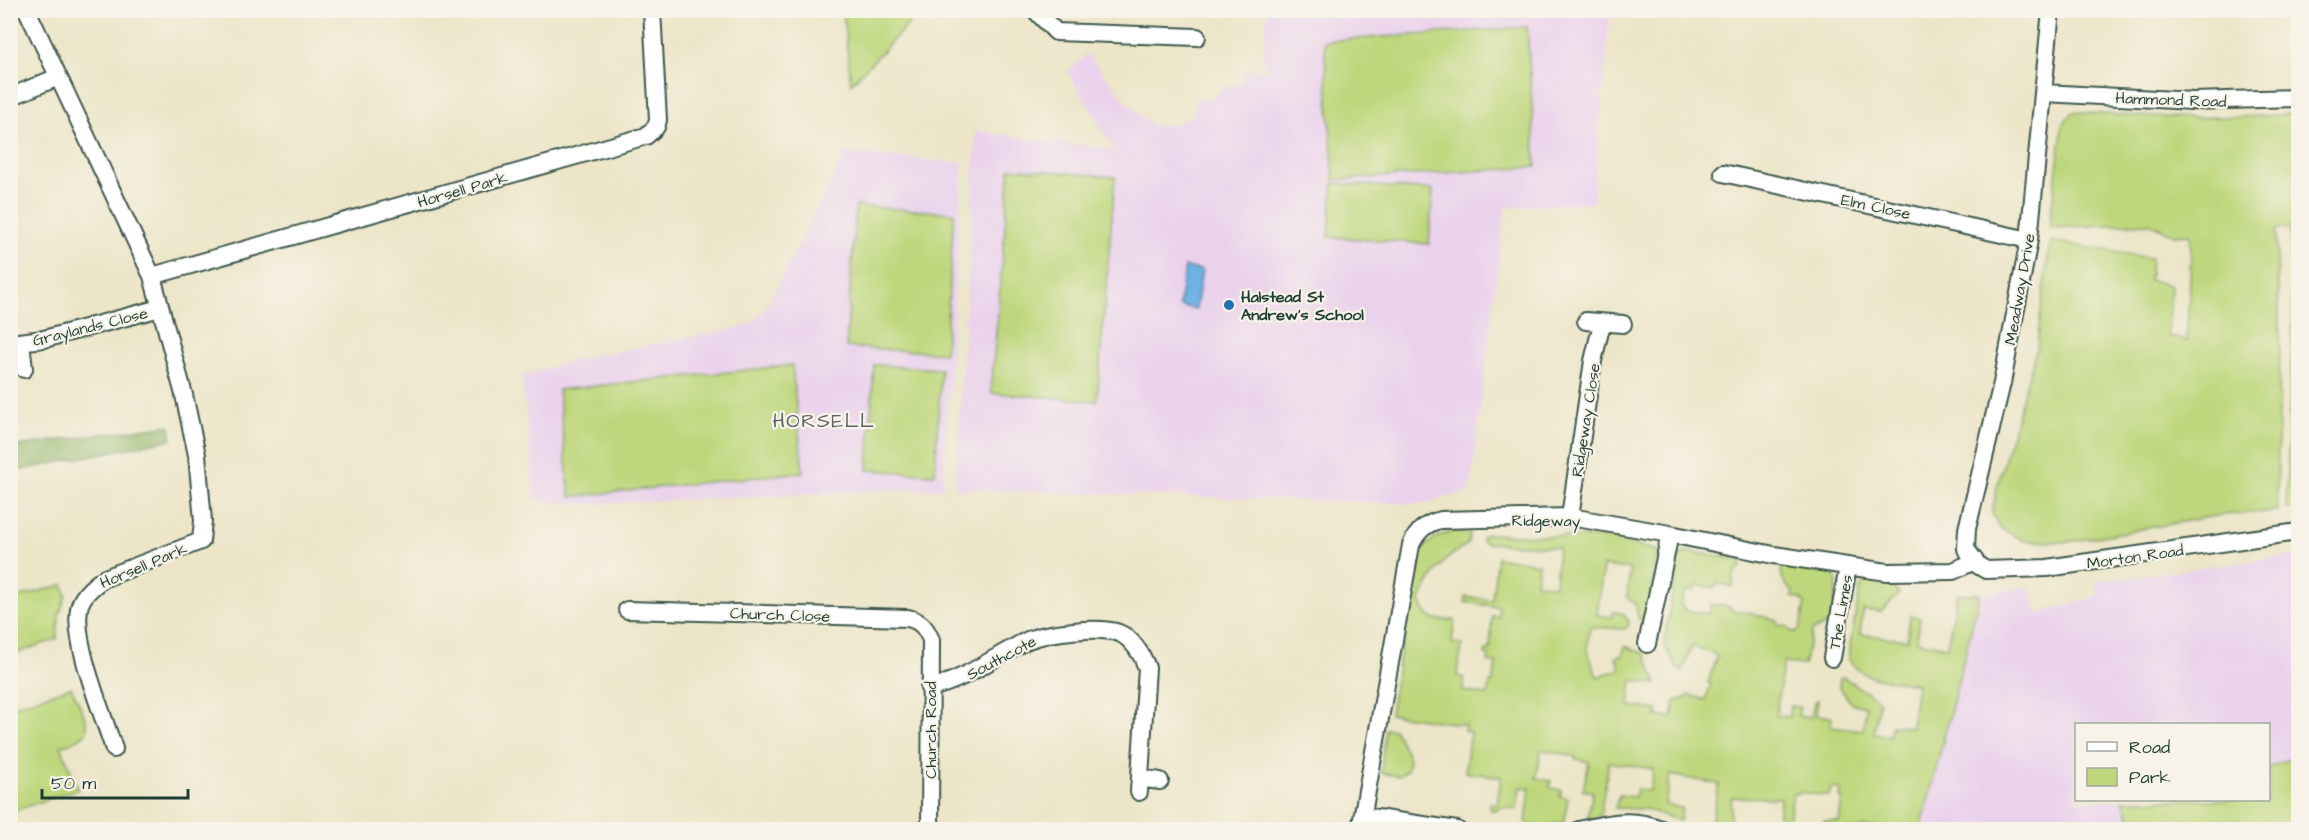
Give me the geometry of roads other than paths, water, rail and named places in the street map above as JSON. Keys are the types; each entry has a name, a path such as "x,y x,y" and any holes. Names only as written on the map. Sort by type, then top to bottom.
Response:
{"street":[{"name":"Horsell Park","path":"27,10 152,276 184,395 197,455 202,521 201,541 105,578 93,586 83,598 79,608 80,642 114,749"},
{"name":"Horsell Park","path":"152,276 646,136 656,127 658,120 652,10"},
{"path":"1035,10 1056,33 1197,38"},
{"name":"Meadway Drive","path":"1975,561 1966,549 1967,529 2002,383 2029,240 2051,10"},
{"path":"10,97 58,77"},
{"name":"Hammond Road","path":"2044,93 2193,101 2298,98"},
{"name":"Elm Close","path":"1723,173 2029,240"},
{"name":"Graylands Close","path":"24,369 16,343 88,329 160,308"},
{"name":"Ridgeway Close","path":"1570,517 1593,361 1594,322 1623,324"},
{"name":"Ridgeway","path":"1361,823 1411,545 1418,532 1428,524 1442,520 1570,517 1774,555 1887,572 1953,571 1975,561"},
{"name":"Morton Road","path":"1975,561 1986,570 1994,571 2047,568 2298,532"},
{"path":"1647,644 1670,534"},
{"name":"The Limes","path":"1832,658 1848,566"},
{"name":"Church Close","path":"638,606 908,618 920,622 927,631"},
{"name":"Southcote","path":"929,688 958,680 1024,642 1046,634 1124,628 1147,668 1140,785 1160,781"},
{"name":"Church Road","path":"927,631 931,640 930,830"},
{"path":"1579,830 1614,821 1651,824 1663,830"},
{"path":"1361,823 1456,830"}],"water":[{"path":"1185,267 1202,270 1196,309 1179,306"}],"place":[{"name":"Halstead St Andrew's School","path":"1229,305"}],"district":[{"name":"HORSELL","path":"824,420"}]}
